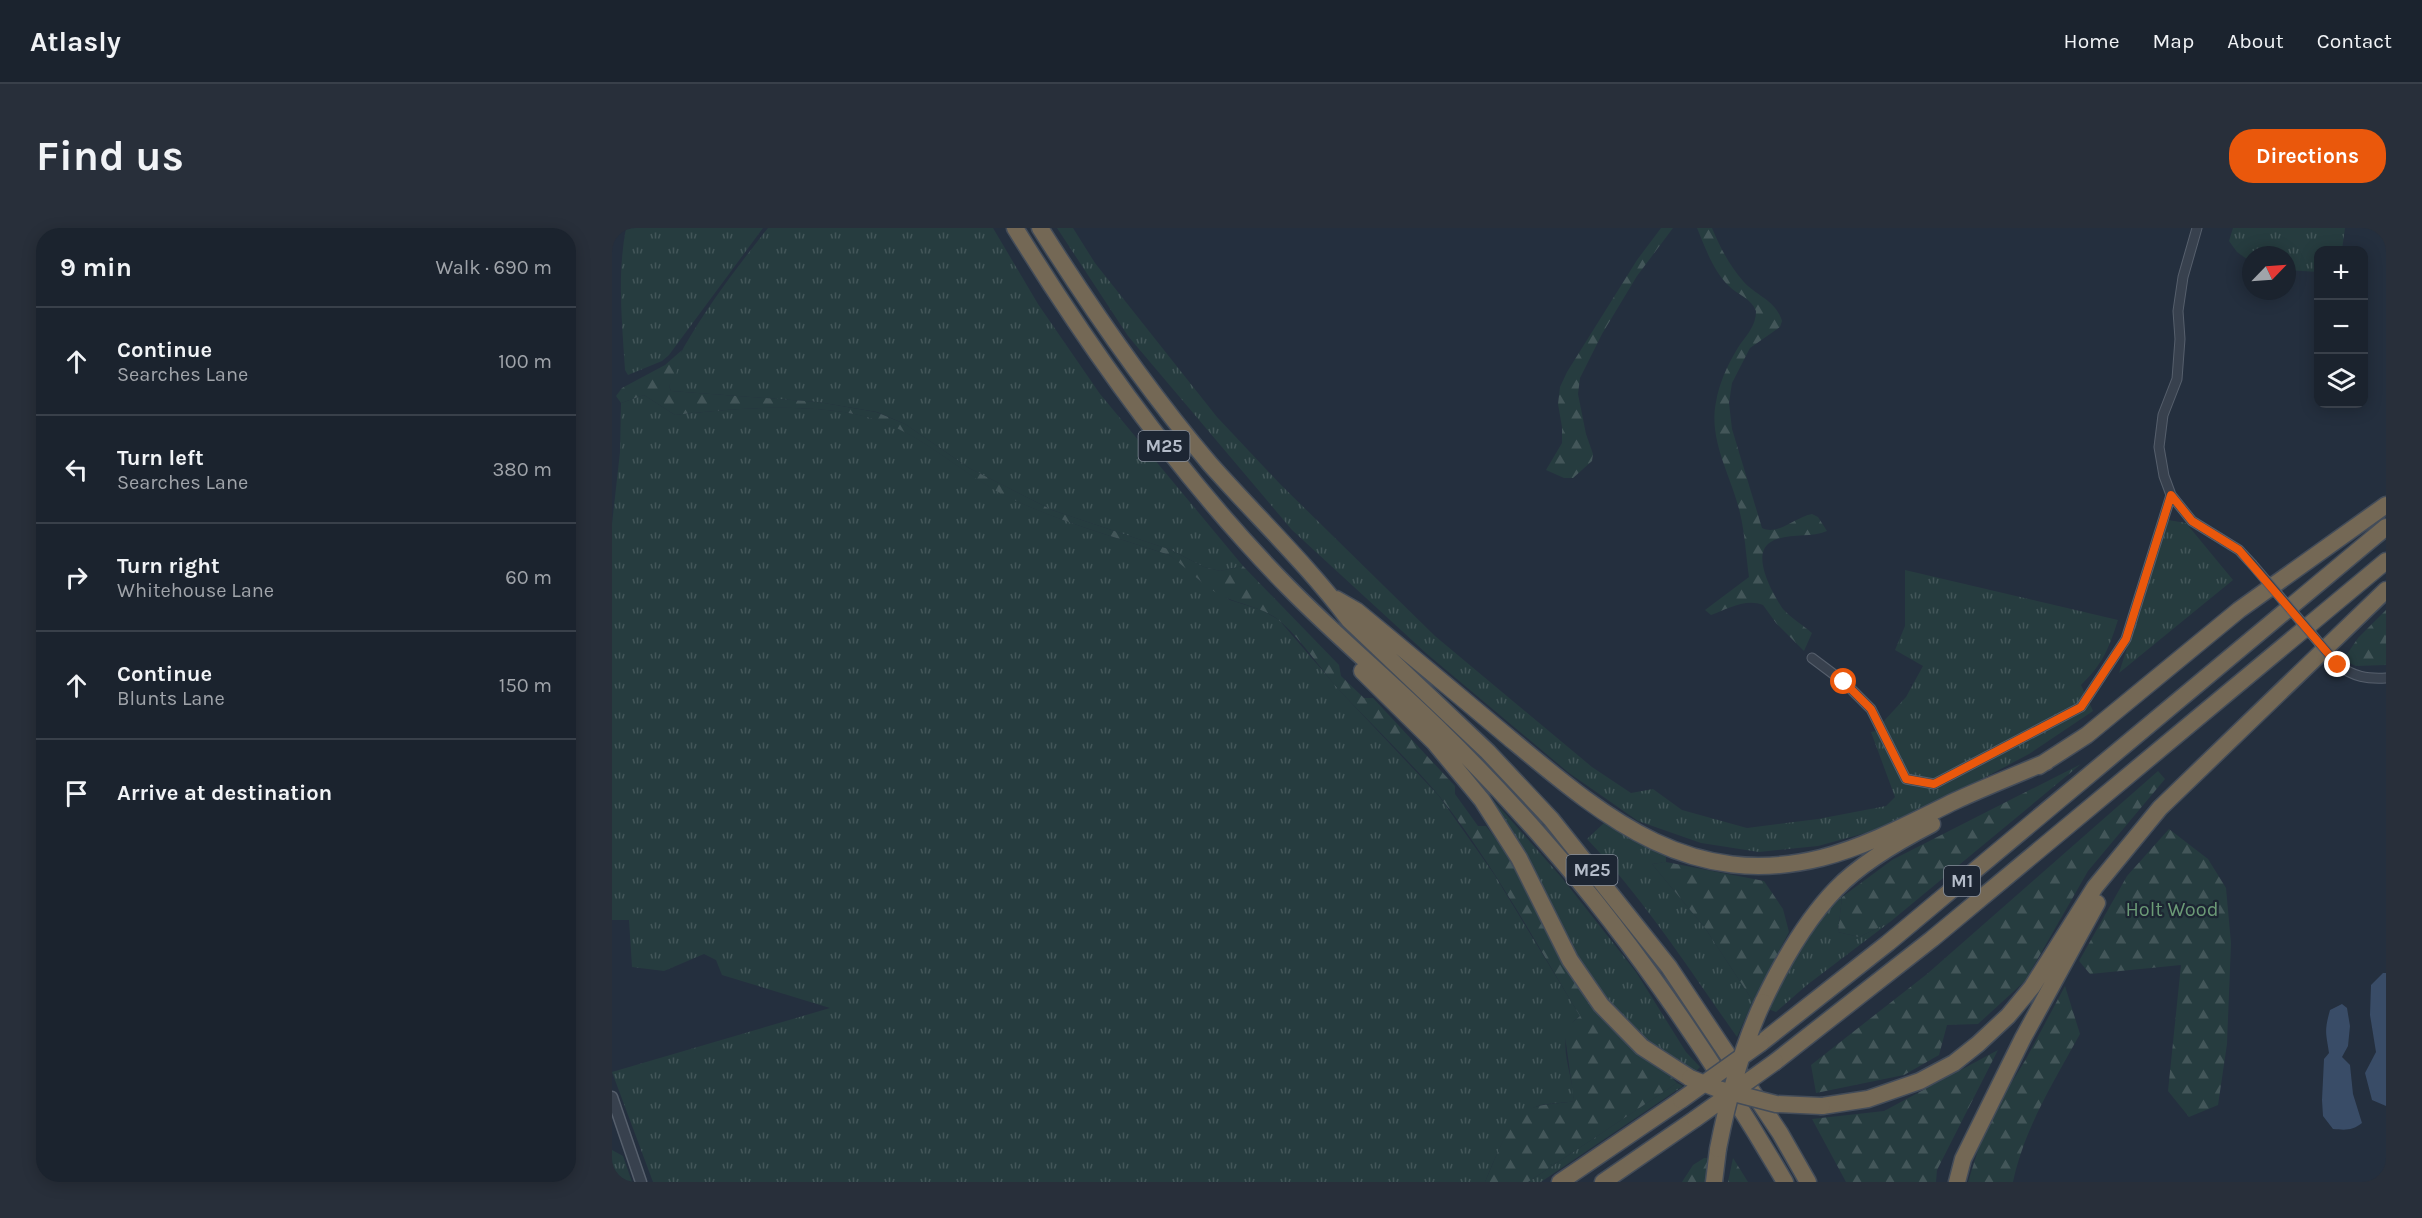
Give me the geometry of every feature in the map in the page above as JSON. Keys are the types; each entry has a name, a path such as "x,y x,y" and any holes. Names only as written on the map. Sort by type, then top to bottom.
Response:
{"highway":[{"name":"M25","path":"1015,228 1052,288 1116,382 1168,451 1285,585 1437,727 1487,778 1544,840 1601,909 1716,1067 1785,1182"},
{"name":"M25","path":"1040,228 1125,357 1210,464 1330,595 1349,620 1488,752 1551,819 1669,966 1780,1133 1808,1182"},
{"path":"1714,1182 1718,1149 1731,1088 1763,1002 1798,938 1836,889 1856,872 1919,831 1985,798 2087,735 2239,610 2386,505"},
{"name":"M1","path":"1560,1182 1761,1043 1888,943 2386,527"},
{"name":"M1","path":"1603,1182 1775,1062 1932,939 2386,561"},
{"path":"1343,641 1358,667 1434,742 1482,800 1519,858 1570,960 1600,1005 1642,1047 1690,1078 1718,1089 1776,1104 1822,1106 1868,1099 1920,1081 1954,1063 1978,1044 2008,1016 2032,987 2095,887 2140,830 2168,799 2386,590"},
{"path":"1330,595 1357,610 1538,762 1610,818 1673,850 1708,860 1746,865 1785,864 1821,858 1889,833 1975,792 2046,762"},
{"path":"1957,1182 1963,1159 2024,1038 2098,900 2140,830"}],"street":[{"path":"2197,228 2183,277 2177,378 2163,415 2159,447 2164,476 2171,495 2192,521 2239,550 2338,665 2349,673 2369,679 2386,678"},
{"path":"1812,658 1844,682 1871,709 1906,779 1934,784 2081,707 2126,639 2171,495"},
{"path":"612,1097 641,1182"}],"green space":[{"path":"626,228 763,228 669,355 662,361 628,375 625,370 621,299"},
{"path":"768,228 993,228 1038,304 1100,394 1243,566 1220,571 1204,567 1171,550 1052,510 969,468 905,424 877,412 818,402 671,391 669,386 680,356 693,331"},
{"path":"1057,228 1073,228 1095,263 1217,417 1281,485 1435,636 1592,767 1631,793 1653,789 1682,810 1747,828 1818,819 1886,806 1895,797 1871,732 1886,729 1883,722 1906,697 1923,666 1895,650 1905,626 1905,570 2118,620 2104,655 2095,670 2081,685 2093,711 2029,754 1967,787 1873,831 1818,846 1759,852 1701,843 1638,821 1569,773 1427,654 1292,530 1128,336"},
{"path":"1661,228 1673,228 1637,276 1602,334 1580,378 1578,394 1586,434 1593,454 1592,461 1573,478 1564,478 1546,470 1562,443 1558,404 1560,387 1637,260"},
{"path":"1697,228 1712,228 1725,256 1738,275 1775,308 1782,321 1780,327 1750,348 1732,383 1729,403 1732,429 1762,528 1774,530 1812,514 1818,517 1827,531 1775,540 1768,544 1762,558 1766,577 1783,609 1812,633 1804,651 1776,623 1763,605 1743,604 1711,615 1705,610 1749,577 1740,513 1718,445 1714,416 1717,395 1724,375 1752,327 1756,311 1748,300 1729,286 1718,273"},
{"path":"2233,228 2345,228 2343,246 2314,246 2314,272 2296,271 2296,246 2242,246 2242,256 2229,241"},
{"path":"682,350 676,375 669,386 671,391 818,402 876,412 905,424 969,468 1052,510 1171,550 1204,567 1220,571 1243,566 1339,665 1341,676 1364,698 1373,698 1455,786 1455,794 1478,826 1486,826 1501,847 1564,963 1592,1007 1621,1038 1677,1083 1528,1182 1485,1182 1503,1140 1523,1113 1537,1106 1574,1101 1565,1036 1567,1027 1580,1016 1513,904 1460,823 1428,783 1340,691 1289,630 1274,616 1215,592 1169,555 1022,504 986,485 910,435 877,420 830,410 804,408 750,408 675,415 644,395 621,403 616,396 622,388 665,365"},
{"path":"644,395 675,415 750,408 804,408 855,414 878,420 911,435 987,485 1023,504 1169,555 1184,565 1199,580 1230,600 1262,610 1279,620 1341,692 1439,796 1494,874 1580,1016 1571,1024 1565,1044 1574,1101 1543,1105 1524,1114 1503,1141 1485,1182 653,1182 612,1072 830,1008 722,975 716,960 704,954 664,971 632,967 629,920 612,920 612,524 620,452 621,403"},
{"path":"2168,520 2186,523 2233,580 2119,673"},
{"path":"2386,610 2386,665 2356,666 2343,660 2358,638"},
{"path":"2081,764 1890,922 1859,937 1838,932 1842,897 1892,860"},
{"path":"2158,771 2165,779 2088,871 2025,981 1978,1024 1947,1025 1939,1055 1904,1075 1816,1093 1811,1065 1927,974"},
{"path":"1486,792 1562,878 1636,972 1686,1052 1700,1067 1695,1072 1643,1039 1617,1015 1577,959"},
{"path":"1605,822 1642,845 1666,854 1666,862 1652,864 1705,928 1753,1001 1737,1037 1647,910 1587,839"},
{"name":"Holt Wood","path":"2169,829 2208,859 2226,888 2231,943 2227,1044 2218,1105 2189,1117 2168,1091 2181,965 2090,974 2079,961 2127,876"},
{"path":"1666,862 1764,881 1783,909 1789,932 1753,1001 1705,928 1652,864"},
{"path":"1842,897 1838,932 1859,937 1890,922 1807,985 1776,1012 1768,1009 1791,965 1808,939 1837,899"},
{"path":"2065,986 2080,1034 2032,1124 2013,1182 1968,1182 1986,1124 2026,1059"},
{"path":"1998,1050 1937,1170 1936,1182 1846,1182 1812,1119 1884,1111"},
{"path":"1677,1083 1683,1086 1541,1182 1528,1182"},
{"path":"612,1150 623,1156 632,1182 612,1182"},
{"path":"1707,1158 1707,1182 1682,1182 1693,1165"},
{"path":"1733,1158 1748,1182 1728,1182"}],"water":[{"path":"2383,973 2386,973 2386,1106 2372,1100 2365,1073 2376,1052 2370,1015 2371,985"},
{"path":"2342,1004 2347,1008 2350,1026 2348,1046 2342,1057 2350,1065 2353,1094 2362,1123 2345,1130 2333,1129 2323,1116 2322,1100 2324,1059 2329,1053 2327,1023 2330,1010"}],"route":[{"path":"1844,682 1871,709 1906,779 1934,784 2081,707 2126,639 2171,495 2192,521 2239,550 2338,665"}]}
